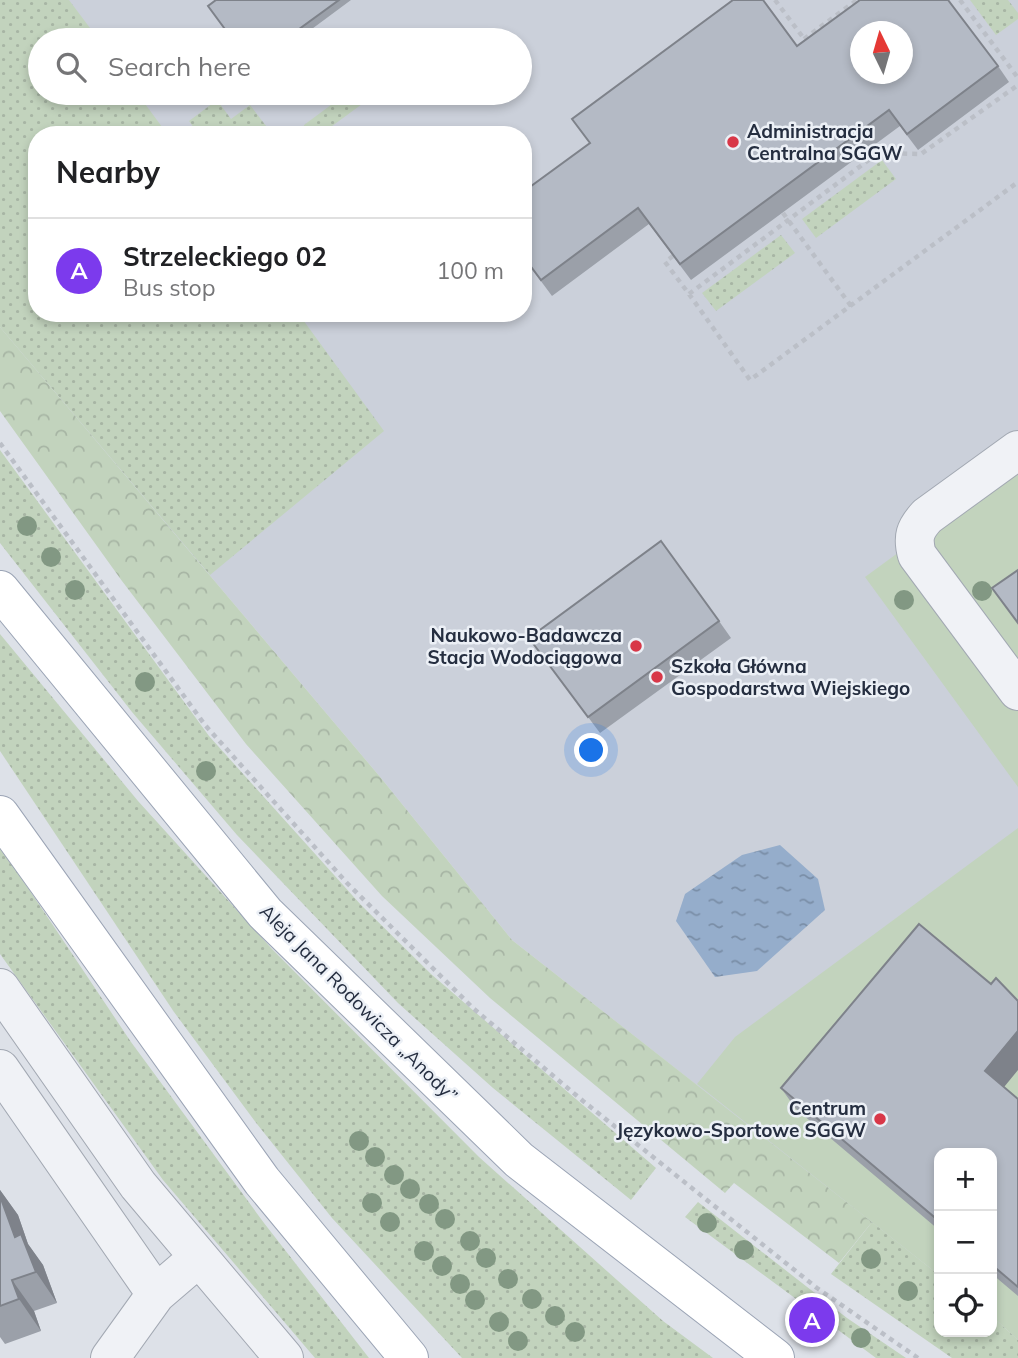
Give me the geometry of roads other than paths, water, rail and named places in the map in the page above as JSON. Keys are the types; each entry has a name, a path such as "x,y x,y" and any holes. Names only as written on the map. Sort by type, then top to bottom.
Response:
{"main road":[{"name":"Aleja Jana Rodowicza „Anody”","path":"0,590 265,913 519,1160 775,1358"},
{"path":"0,815 262,1181 409,1358"}],"lane":[{"path":"1018,450 927,516 915,529 914,542 917,555 1018,691"},
{"path":"0,988 138,1185 284,1358"},
{"path":"0,1069 156,1294"},
{"path":"110,1358 156,1294 198,1258"}],"water":[{"path":"780,845 818,879 825,910 757,971 715,977 676,921 685,894 742,855"}],"place":[{"name":"Administracja Centralna SGGW","path":"733,142"},
{"name":"Naukowo-Badawcza Stacja Wodociągowa","path":"636,646"},
{"name":"Szkoła Główna Gospodarstwa Wiejskiego","path":"657,677"},
{"name":"Centrum Językowo-Sportowe SGGW","path":"880,1119"},
{"name":"Strzeleckiego 02","path":"812,1320"}]}
